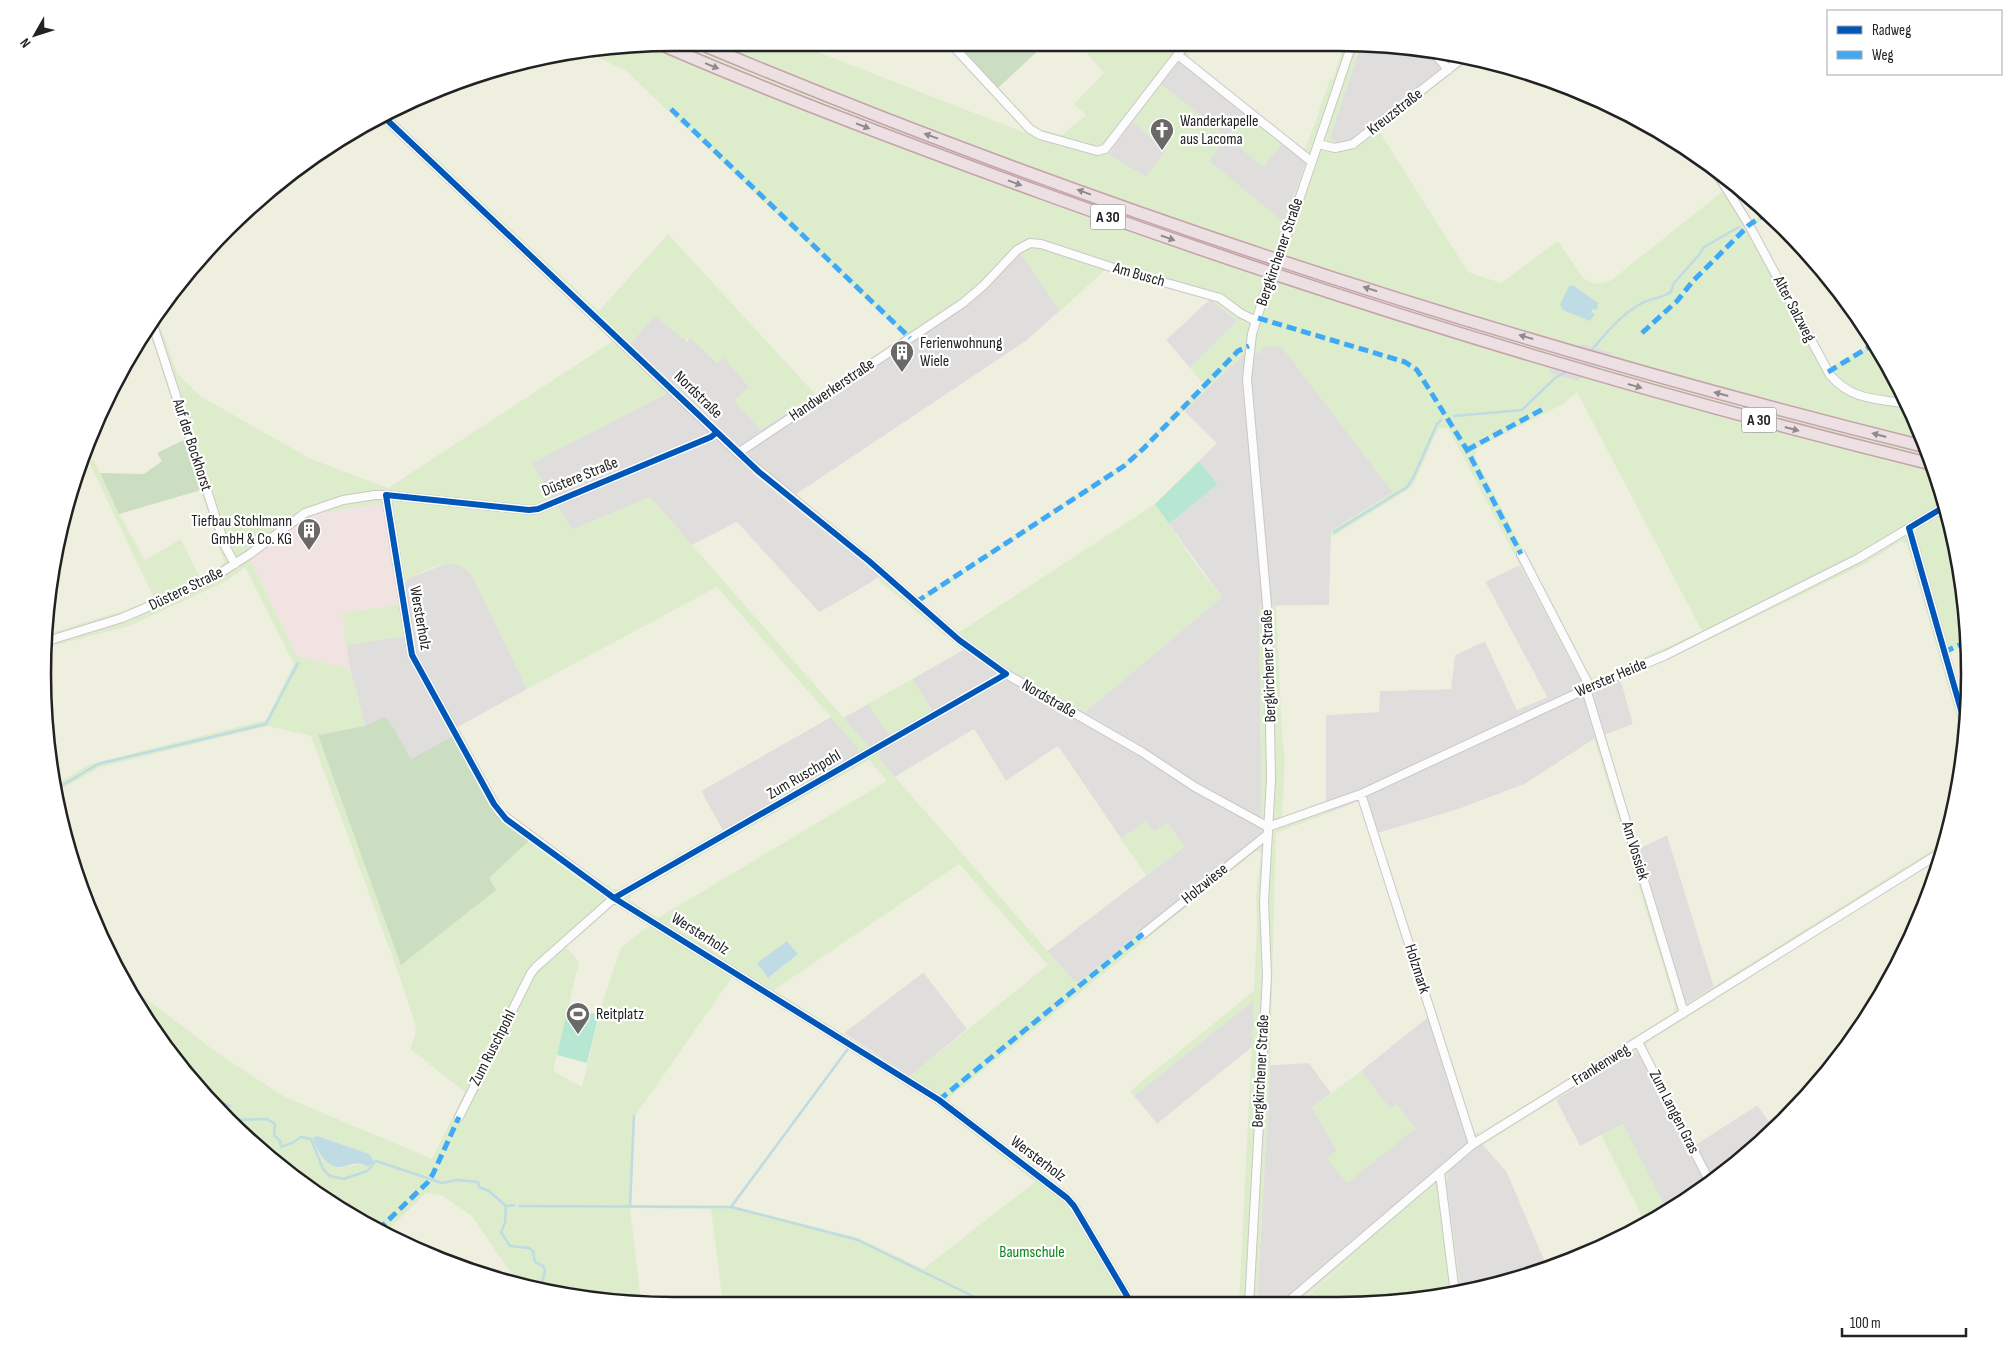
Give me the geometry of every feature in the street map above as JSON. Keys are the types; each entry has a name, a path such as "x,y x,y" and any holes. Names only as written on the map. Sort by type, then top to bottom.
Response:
{"highway":[{"name":"A 30","path":"677,51 929,152 1132,226 1345,298 1588,373 1828,439 1923,462"},
{"name":"A 30","path":"718,51 903,125 1168,222 1420,305 1725,395 1916,445"}],"street":[{"path":"958,51 1030,130 1040,135 1090,150 1105,149 1181,51"},
{"name":"Bergkirchener Straße","path":"1250,1297 1267,976 1264,902 1271,780 1268,616 1247,379 1249,346 1349,52"},
{"path":"1178,55 1312,162"},
{"path":"1440,60 1448,70"},
{"name":"Kreuzstraße","path":"1318,144 1334,148 1353,144 1456,63"},
{"name":"Nordstraße","path":"389,121 716,433 869,561 959,640 1006,674 1142,752 1195,787 1268,830"},
{"name":"Alter Salzweg","path":"1725,187 1749,225 1830,375 1840,387 1858,396 1899,403"},
{"name":"Am Busch","path":"1017,250 1030,243 1041,244 1117,269 1220,298 1240,313 1256,321"},
{"name":"Handwerkerstraße","path":"738,453 963,303 984,285 1017,250"},
{"name":"Auf der Bockhorst","path":"155,330 225,546 235,564"},
{"name":"Düstere Straße","path":"53,639 122,618 206,582 235,564 305,514 343,500 375,494 529,510 538,509 703,441 716,433"},
{"name":"Wersterholz","path":"386,495 412,656 494,804 506,819 614,898 834,1033 938,1100 1067,1198 1074,1206 1128,1297"},
{"name":"Werster Heide","path":"1268,830 1361,794 1588,688 1666,654 1859,558 1939,511"},
{"path":"1909,528 1959,707"},
{"name":"Am Vossiek","path":"1520,554 1588,688 1684,1013"},
{"name":"Zum Ruschpohl","path":"459,1117 530,973 614,898 1006,674"},
{"name":"Holzmark","path":"1361,794 1473,1144"},
{"name":"Holzwiese","path":"1143,934 1268,830"},
{"name":"Frankenweg","path":"1294,1297 1473,1144 1933,857"},
{"name":"Zum Langen Gras","path":"1638,1042 1707,1176"},
{"path":"1440,1173 1454,1286"}],"shaded area":[{"path":"1359,52 1452,62 1352,141 1335,143 1330,137"},
{"path":"1179,61 1243,113 1263,167 1281,144 1306,162 1284,223 1209,161 1226,137 1161,84"},
{"path":"1132,121 1166,151 1146,177 1108,155"},
{"path":"1016,246 1060,311 1026,341 796,495 888,572 819,613 737,522 692,545 650,497 572,530 531,463 668,393 613,341 622,335 631,343 655,315 687,342 690,337 717,363 724,357 749,387 760,430 906,337"},
{"path":"1210,299 1237,321 1190,368 1166,340"},
{"path":"1262,347 1282,347 1393,492 1331,531 1329,605 1259,606 1262,835 1079,982 1074,981 1047,951 1185,846 1167,823 1154,832 1146,821 1121,839 1058,746 1006,781 974,729 895,777 880,760 880,753 869,747 843,718 868,704 890,735 932,710 912,679 963,650 958,633 1006,667 1085,712 1222,597 1169,524 1218,484 1199,461 1216,443 1184,411 1246,352 1260,353"},
{"path":"384,503 403,604 342,613 350,669 297,656 251,561 250,555 306,516"},
{"path":"454,563 464,567 471,573 527,689 456,728 452,736 411,759 391,723 365,726 350,669 346,645 406,636 403,604 407,579 445,564"},
{"path":"1520,565 1581,681 1595,692 1621,681 1633,724 1594,739 1525,784 1456,810 1370,835 1360,801 1329,813 1326,801 1326,715 1378,712 1380,691 1451,689 1455,655 1485,641 1517,710 1547,697 1485,581"},
{"path":"831,717 858,748 857,754 723,831 701,791"},
{"path":"1667,835 1714,987 1689,1002 1684,1001 1638,849"},
{"path":"923,972 967,1029 910,1076 844,1033"},
{"path":"1254,1000 1252,1047 1157,1124 1134,1096"},
{"path":"1428,1017 1466,1134 1483,1145 1507,1172 1545,1261 1499,1276 1460,1285 1446,1181 1449,1173 1291,1297 1257,1297 1270,1065 1309,1063 1331,1093 1312,1108 1337,1150 1327,1159 1390,1109 1361,1071"},
{"path":"1632,1052 1639,1054 1688,1149 1758,1105 1769,1122 1717,1168 1664,1204 1623,1124 1580,1147 1556,1100"}],"green space":[{"path":"674,51 815,51 1028,134 952,51 963,51 1028,122 1038,129 1062,135 1086,115 1074,104 1104,73 1085,51 1188,51 1189,58 1301,149 1305,148 1308,143 1330,79 1333,80 1342,51 1359,52 1330,137 1335,143 1346,143 1352,141 1452,62 1464,64 1379,131 1468,272 1501,283 1558,241 1583,278 1595,284 1610,281 1722,192 1712,176 1734,194 1751,221 1759,216 1762,219 1754,226 1831,367 1867,347 1897,399 1928,474 1940,513 1955,593 1960,648 1953,651 1950,658 1960,693 1958,722 1907,544 1901,541 1865,564 1669,659 1595,692 1581,681 1448,428 1438,429 1413,485 1409,489 1332,537 1331,531 1393,492 1282,347 1262,347 1260,353 1246,352 1125,467 922,601 958,633 1155,504 1196,564 1222,597 1085,712 1006,667 958,634 963,650 878,580 888,572 919,599 1123,465 1204,385 1190,368 1237,321 1210,299 1106,269 1060,311 1016,246 980,284 953,306 906,337 625,70 596,57","holes":["1179,61 1242,113 1227,137 1161,84","1132,121 1166,151 1146,177 1108,155","1227,137 1263,167 1281,144 1306,163 1284,222 1209,161","1577,392 1702,631 1596,679 1589,677 1475,457 1477,448 1563,404"]},
{"path":"815,51 952,51 1029,135"},
{"path":"962,51 1038,51 997,89"},
{"path":"1038,51 1085,51 1104,73 1074,104 1086,115 1062,135 1038,129 1028,122 997,89"},
{"path":"1188,51 1342,51 1333,81 1330,80 1308,143 1305,148 1301,149 1189,58"},
{"path":"596,57 625,70 906,337 815,394 668,234 599,312 393,118 474,84 513,72 553,63"},
{"path":"1464,64 1538,84 1613,115 1684,156 1712,176 1722,192 1610,281 1595,284 1583,278 1558,241 1501,283 1468,272 1379,131"},
{"path":"393,118 599,311 668,234 815,394 760,430 734,400 749,387 724,358 717,363 690,337 686,340 688,343 655,315 631,343 622,335 613,341 383,124"},
{"path":"383,124 613,341 388,488 311,459 200,396 177,373 159,323 206,263 263,206 295,180 328,156"},
{"path":"1734,194 1759,216 1751,221"},
{"path":"1762,219 1806,263 1832,295 1867,347 1831,367 1754,225"},
{"path":"1106,269 1210,299 1166,340 1204,385 1123,464 919,599 795,495 1026,341"},
{"name":"Baumschule","path":"159,323 177,373 200,396 311,459 388,488 613,341 668,393 532,463 572,530 650,497 869,747 880,753 880,760 1074,981 1079,982 1262,835 1259,606 1276,606 1282,734 1285,759 1282,817 1326,801 1329,813 1276,833 1270,1065 1257,1297 1239,1297 1254,1000 1134,1096 1130,1091 1254,991 1257,923 1256,897 1261,853 1256,851 950,1097 950,1103 1074,1200 1133,1297 722,1297 711,1209 630,1208 640,1295 593,1291 513,1276 472,1216 441,1195 426,1193 390,1228 328,1192 263,1142 206,1085 156,1020 141,995 216,1052 283,1096 432,1159 465,1092 410,1049 416,1032 401,980 311,736 268,726 100,767 62,788 61,782 88,765 266,720 294,664 245,567 229,579 212,588 129,626 52,646 53,632 128,609 154,598 89,462 94,460 119,514 145,560 181,539 200,578 221,568 224,562 151,337","holes":["384,503 403,604 407,579 431,568 447,564 463,567 471,573 527,689 717,587 858,748 857,754 619,889 612,889 508,815 502,808 456,728 502,819 531,839 489,878 495,890 318,735 365,726 350,669 297,656 250,556 306,516","869,760 887,781 658,918 630,901 631,895","959,864 1048,965 910,1076 774,990","619,905 651,926 640,932 621,948 604,998 582,1087 553,1071 579,962 566,947 613,906","787,941 798,954 770,977 767,977 757,963","733,976 848,1047 730,1206 631,1205 635,1116","850,1048 933,1102 1035,1182 923,1269 859,1238 733,1206","317,1135 369,1154 365,1166 360,1164 339,1168 317,1144"]},
{"path":"151,337 184,440 157,453 163,460 144,474 100,473 94,461 89,462 115,399"},
{"path":"1577,391 1702,631 1596,679 1589,677 1475,457 1477,448 1563,404"},
{"path":"1184,411 1217,443 1155,504 958,633 922,601 1125,467"},
{"path":"1448,428 1520,565 1485,582 1547,697 1517,710 1485,641 1455,655 1451,689 1380,691 1379,712 1326,715 1326,801 1282,818 1285,759 1282,734 1276,606 1329,605 1332,537 1403,494 1413,485 1438,429"},
{"path":"184,440 201,490 119,514 100,473 144,474 162,461 157,453"},
{"path":"1199,461 1218,484 1169,524 1155,504"},
{"path":"89,462 154,598 128,609 53,632 63,553 72,513"},
{"path":"201,490 224,562 221,568 201,577 181,539 145,560 119,514"},
{"path":"737,522 819,612 878,580 963,650 843,718 692,545"},
{"path":"1901,541 1907,544 1958,722 1949,795 1936,847 1714,987 1667,835 1638,849 1603,736 1633,724 1621,681 1865,564"},
{"path":"246,566 294,665 266,721 98,762 88,765 61,782 53,715 51,674 52,646 129,626 229,579"},
{"path":"717,587 831,717 701,791 723,831 619,889 612,889 508,815 502,808 456,728"},
{"path":"403,604 406,636 346,645 342,613"},
{"path":"1960,648 1960,693 1950,658 1953,651"},
{"path":"912,679 932,711 890,735 868,704"},
{"path":"384,717 391,723 411,759 452,736 492,806 531,839 489,878 496,890 401,965 318,735 365,726"},
{"path":"268,726 311,736 401,980 416,1032 410,1049 465,1092 433,1159 283,1096 216,1052 141,995 115,949 84,874 72,835 63,795 62,788 100,767"},
{"path":"974,729 1006,781 1058,746 1146,875 1047,951 895,777"},
{"path":"1603,736 1684,1000 1689,1002 1936,847 1931,863 1648,1042 1646,1048 1696,1145 1688,1150 1639,1054 1632,1052 1483,1145 1466,1134 1370,835 1378,832 1474,1132 1479,1134 1673,1013 1675,1006 1594,739"},
{"path":"1594,739 1676,1005 1673,1013 1479,1135 1474,1132 1379,833 1456,810 1525,784"},
{"path":"869,760 887,781 657,918 630,901 631,895"},
{"path":"1360,801 1428,1017 1331,1093 1309,1063 1270,1065 1276,832"},
{"path":"1146,821 1154,832 1167,823 1185,846 1146,875 1121,839"},
{"path":"1257,850 1261,853 1256,897 1257,923 1254,991 1130,1091 1157,1124 1252,1047 1239,1297 1133,1297 1074,1200 950,1103 950,1097"},
{"path":"959,863 1048,965 967,1029 924,972 844,1033 774,990"},
{"path":"1931,863 1897,949 1856,1020 1806,1085 1769,1122 1757,1105 1696,1145 1646,1048 1648,1042"},
{"path":"618,905 652,926 640,932 604,998 582,1087 552,1071 579,962 565,947 613,906"},
{"path":"733,976 848,1047 730,1206 631,1205 635,1116"},
{"name":"Reitplatz","path":"568,1007 599,1015 587,1063 557,1055"},
{"path":"850,1048 933,1102 1035,1182 923,1269 859,1238 733,1206"},
{"path":"1361,1071 1390,1109 1396,1104 1416,1128 1347,1183 1327,1159 1337,1150 1312,1108"},
{"path":"1556,1100 1580,1146 1601,1135 1642,1217 1613,1233 1545,1261 1507,1172 1483,1145"},
{"path":"1623,1124 1664,1204 1642,1217 1601,1135"},
{"path":"1442,1164 1449,1173 1446,1181 1460,1285 1379,1295 1307,1297 1382,1231 1305,1297 1291,1297"},
{"path":"429,1192 441,1195 472,1216 513,1276 474,1264 390,1228"},
{"path":"630,1208 712,1209 722,1297 640,1295"}],"water":[{"path":"1569,286 1574,286 1598,303 1597,310 1593,309 1591,312 1595,314 1590,321 1563,310 1560,305"},
{"path":"787,941 798,954 768,978 757,963"},
{"path":"318,1136 369,1154 375,1163 368,1166 353,1164 336,1167 331,1165 317,1147 313,1138"}],"pier":[{"path":"1581,344 1612,353 1578,381 1548,372"}],"waterway":[{"path":"1590,352 1627,313 1642,303 1671,292 1674,283 1704,247 1739,227"},
{"path":"1454,416 1522,410 1555,378 1569,370"},
{"path":"1334,532 1407,487 1414,476 1437,424 1441,420"},
{"path":"62,786 98,764 266,724 298,663"},
{"path":"731,1207 847,1050"},
{"path":"224,1104 230,1106"},
{"path":"630,1206 634,1116"},
{"path":"240,1120 267,1119 275,1124 274,1135 280,1141 281,1147 301,1137 311,1139 323,1169 330,1176 344,1179 367,1171 376,1161 442,1183 457,1180 478,1182 479,1187 489,1191 506,1206 505,1223 501,1232 510,1246 529,1248 533,1251 535,1262 543,1266 545,1271 542,1283"},
{"path":"506,1206 514,1205"},
{"path":"519,1206 731,1207 858,1240 975,1297"}],"marked path":[{"path":"671,109 910,338"},
{"path":"1642,333 1677,301 1693,281 1749,225 1761,217"},
{"path":"1258,318 1405,362 1417,370 1467,450 1521,554"},
{"path":"916,602 1124,466 1143,449 1238,351 1249,346"},
{"path":"1828,372 1868,348"},
{"path":"1467,450 1543,409"},
{"path":"1944,652 1960,645"},
{"path":"939,1100 1143,934"},
{"path":"384,1225 428,1182 459,1117"}],"cycle path":[{"path":"388,121 759,472 869,561 959,640 1006,674 614,898"},
{"path":"716,433 711,437 538,509 529,510 386,495 412,655 494,804 506,819 614,898 939,1100 1067,1198 1074,1206 1128,1297"},
{"path":"1939,510 1909,528 1960,705"}],"place":[{"name":"Wanderkapelle aus Lacoma","path":"1162,151"},
{"name":"Ferienwohnung Wiele","path":"902,373"},
{"name":"Tiefbau Stohlmann GmbH & Co. KG","path":"309,551"},
{"name":"Reitplatz","path":"578,1035"}]}
